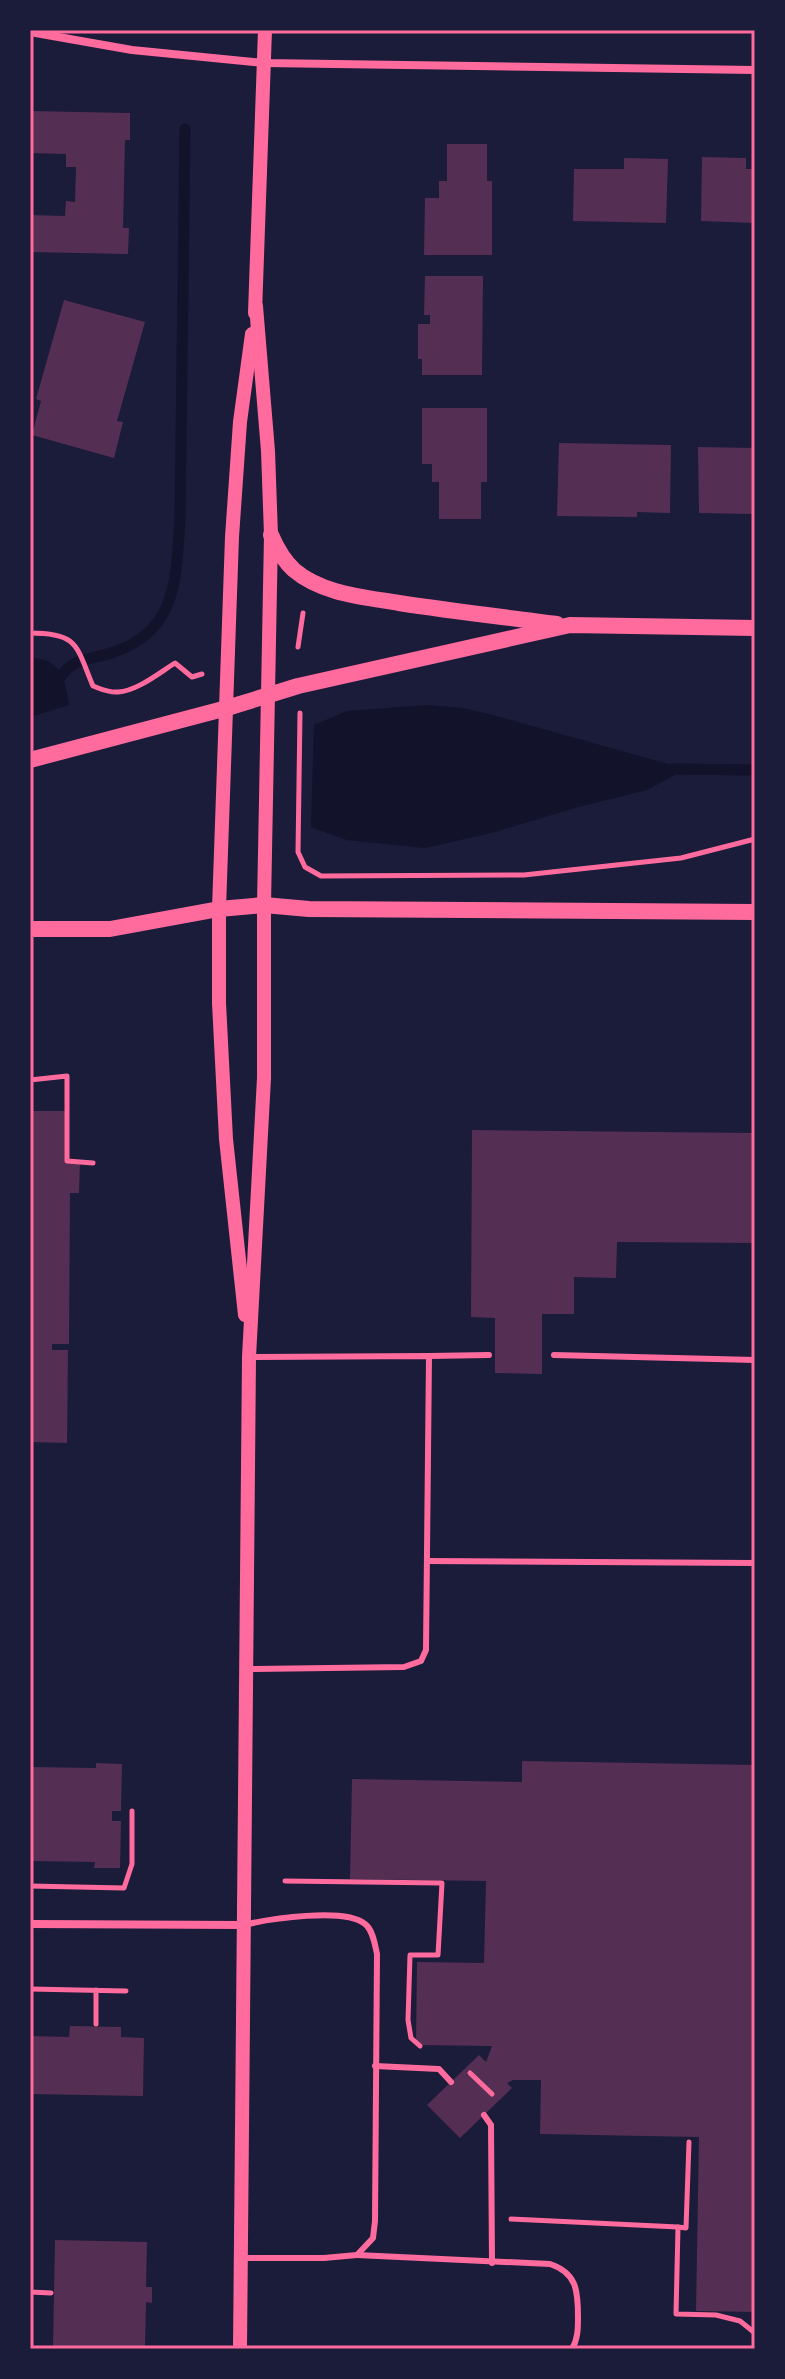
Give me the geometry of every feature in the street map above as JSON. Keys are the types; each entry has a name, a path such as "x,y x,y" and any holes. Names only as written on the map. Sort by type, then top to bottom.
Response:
{"main road":[{"path":"271,535 280,556 296,572 320,585 347,594 570,625 755,628"},
{"path":"30,760 298,686 570,625"},
{"path":"30,929 110,929 219,909 264,905 309,909 755,912"}],"street":[{"path":"249,1357 226,1139 219,1003 219,909 232,537 240,422 256,306 265,30"},
{"path":"30,32 132,50 264,63 755,70"},
{"path":"240,2349 249,1357 264,1106 264,905 271,535 268,451 256,306"},
{"path":"30,1924 244,1925"}],"lane":[{"path":"249,1357 489,1355"},
{"path":"554,1355 755,1360"},
{"path":"247,1669 404,1667 421,1661 426,1650 429,1356"},
{"path":"427,1561 755,1563"},
{"path":"244,1925 284,1916 348,1917 365,1924 377,1954 375,2221 373,2238 357,2255"},
{"path":"375,2066 439,2069 451,2082"},
{"path":"484,2115 491,2125 492,2263"},
{"path":"241,2258 357,2255 550,2264 562,2268 571,2277 578,2293 578,2329 572,2349"}],"path":[{"path":"303,613 298,647 298,852 305,867 321,876 539,874 681,858 755,839"},
{"path":"30,633 62,636 74,643 93,686 107,691 120,693 175,663 192,677 229,665"},
{"path":"269,654 298,647"},
{"path":"30,1080 67,1076 67,1161 93,1163"},
{"path":"30,1886 124,1888 132,1864 132,1811"},
{"path":"30,1989 126,1991"},
{"path":"96,1990 96,2024"},
{"path":"462,2067 497,2101"},
{"path":"511,2204 511,2219 686,2228 689,2142"},
{"path":"678,2227 676,2314 716,2315 740,2321 755,2333"},
{"path":"30,2292 51,2293"}],"shaded area":[{"path":"30,658 49,662 60,672 69,705 30,717"},
{"path":"427,705 463,708 493,715 686,769 647,790 425,848 347,840 311,827 314,725 347,711"}],"building":[{"path":"30,111 130,113 130,140 125,140 123,228 129,228 128,254 30,252 30,215 65,216 66,201 75,202 76,167 66,167 66,154 30,153"},
{"path":"447,144 487,144 487,181 492,181 492,255 424,255 425,198 439,198 439,181 447,181"},
{"path":"702,157 746,158 746,169 755,169 755,223 701,221"},
{"path":"624,158 668,159 666,223 573,221 574,169 624,169"},
{"path":"425,276 483,276 482,375 422,375 422,359 418,359 418,324 430,324 430,315 424,315"},
{"path":"64,300 145,322 117,421 123,422 114,458 32,435 41,401 36,399"},
{"path":"422,408 487,408 487,482 481,482 481,519 439,519 439,482 432,482 432,464 422,464"},
{"path":"559,443 671,445 670,513 637,512 637,517 557,516"},
{"path":"698,447 755,448 755,514 699,513"},
{"path":"30,1111 68,1111 67,1161 80,1161 79,1193 70,1193 69,1344 52,1344 52,1350 68,1350 67,1443 30,1442"},
{"path":"472,1130 755,1133 755,1243 617,1242 616,1278 574,1277 574,1314 542,1314 542,1374 495,1373 495,1318 471,1317"},
{"path":"522,1761 755,1765 755,2312 696,2311 699,2137 540,2134 541,2080 513,2080 507,2083 512,2088 460,2138 427,2105 479,2055 486,2062 492,2046 416,2045 417,1962 484,1963 486,1881 350,1879 352,1779 522,1782"},
{"path":"96,1763 122,1764 121,1811 112,1811 112,1821 121,1821 120,1868 94,1868 95,1862 30,1861 30,1767 96,1768"},
{"path":"70,2026 121,2027 121,2037 144,2038 143,2096 30,2094 30,2036 69,2037"},
{"path":"55,2240 147,2242 146,2287 152,2287 152,2303 146,2302 145,2347 64,2349 64,2346 53,2346"}],"waterway":[{"path":"52,688 72,665 135,643 151,630 170,599 180,519 185,129"},
{"path":"672,769 755,770"}]}
